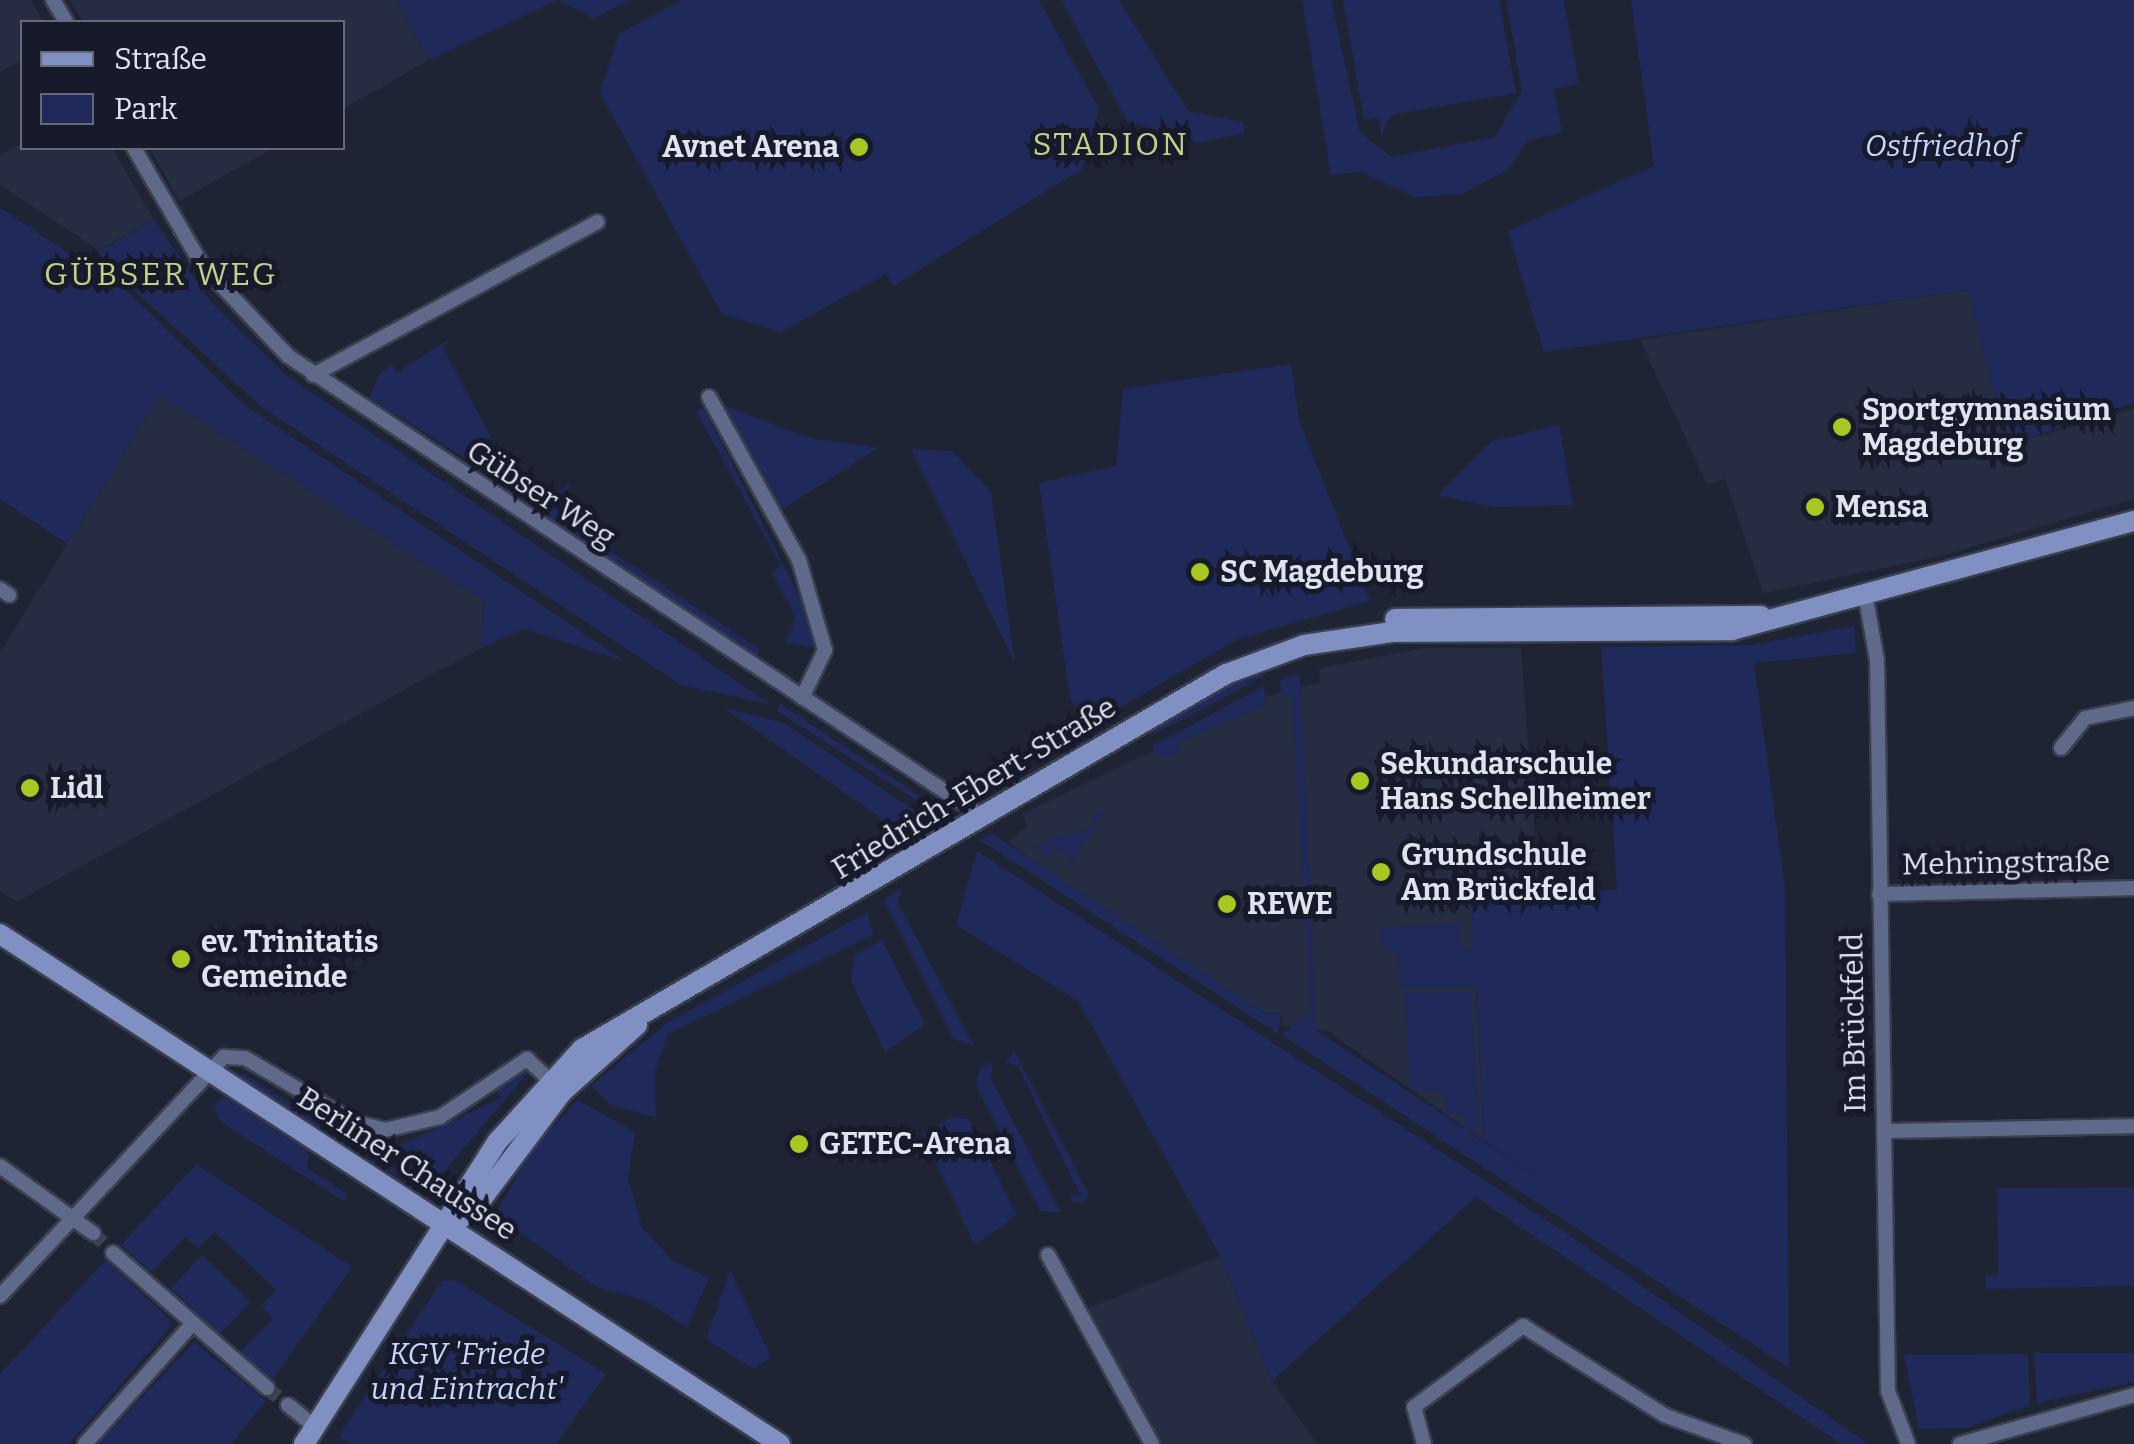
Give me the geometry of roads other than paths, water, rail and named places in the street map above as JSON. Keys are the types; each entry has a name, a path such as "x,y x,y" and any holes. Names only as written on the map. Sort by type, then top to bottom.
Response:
{"street":[{"name":"Gübser Weg","path":"135,150 210,276 313,375 985,818"},
{"path":"313,375 597,222"},
{"path":"710,397 799,560 825,650 802,698"},
{"name":"Friedrich-Ebert-Straße","path":"310,1436 449,1227 475,1208 556,1086 605,1032 658,1006 985,818 1185,695 1328,640 1423,616 1798,616 2134,522"},
{"name":"Im Brückfeld","path":"1866,599 1877,660 1888,1391 1908,1444"},
{"path":"2061,748 2085,718 2134,708"},
{"name":"Mehringstraße","path":"1879,894 2134,888"},
{"name":"Berliner Chaussee","path":"0,934 780,1444"},
{"path":"0,1296 224,1057 246,1058 354,1122 394,1130 440,1117 526,1059 556,1086"},
{"path":"1884,1130 2134,1126"},
{"path":"0,1166 75,1214 93,1233"},
{"path":"113,1253 190,1325 267,1388"},
{"path":"1048,1255 1152,1444"},
{"path":"85,1444 190,1325"},
{"path":"1424,1444 1414,1408 1523,1326 1666,1416 1742,1444"},
{"path":"1960,1444 2134,1395"},
{"path":"288,1405 310,1436"}],"tunnel":[{"path":"93,1233 113,1253"},
{"path":"267,1388 288,1405"}],"place":[{"name":"Avnet Arena","path":"859,147"},
{"name":"Sportgymnasium Magdeburg","path":"1842,427"},
{"name":"Mensa","path":"1815,507"},
{"name":"SC Magdeburg","path":"1200,572"},
{"name":"Sekundarschule Hans Schellheimer","path":"1360,781"},
{"name":"Lidl","path":"30,788"},
{"name":"Grundschule Am Brückfeld","path":"1381,872"},
{"name":"REWE","path":"1227,904"},
{"name":"ev. Trinitatis Gemeinde","path":"181,959"},
{"name":"GETEC-Arena","path":"799,1144"}],"district":[{"name":"STADION","path":"1111,144"},
{"name":"GÜBSER WEG","path":"161,274"}],"park label":[{"name":"Ostfriedhof","path":"1942,146"},
{"name":"KGV 'Friede und Eintracht'","path":"467,1371"}]}
